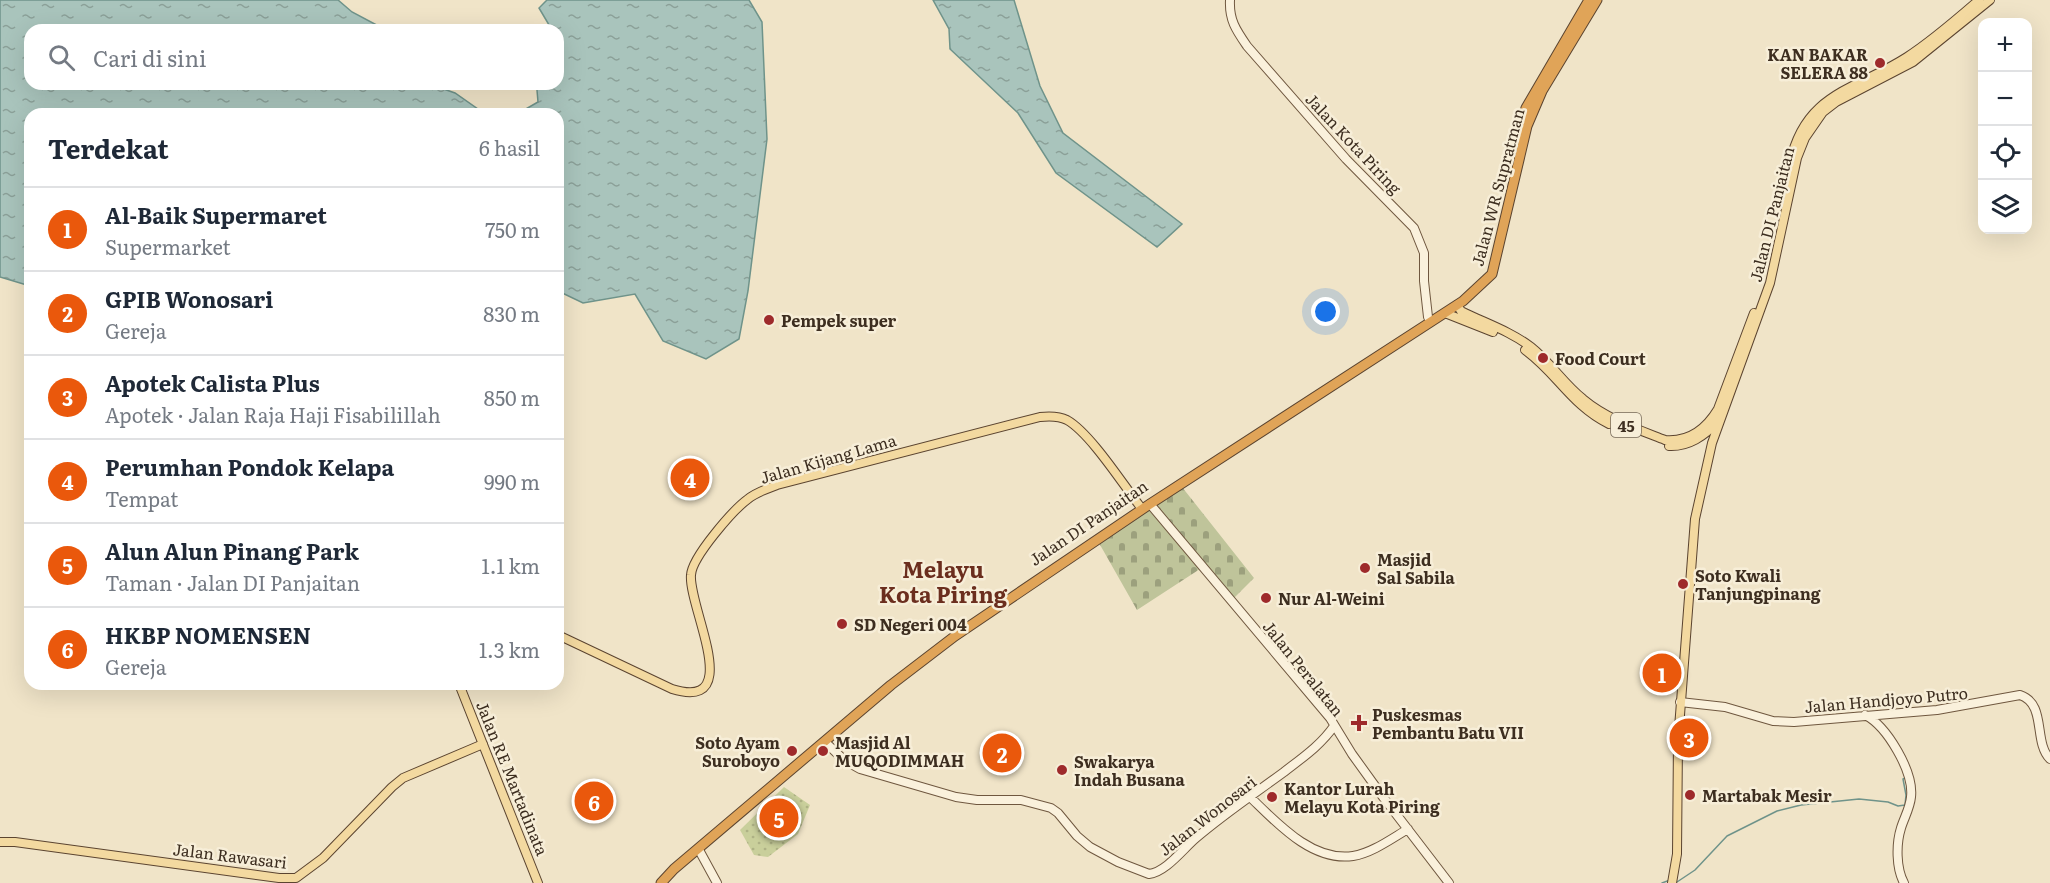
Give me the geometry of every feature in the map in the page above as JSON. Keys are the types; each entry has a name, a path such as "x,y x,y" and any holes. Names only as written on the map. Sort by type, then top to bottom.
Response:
{"highway":[{"name":"Jalan WR Supratman","path":"1515,166 1520,124 1526,108 1588,0"},
{"name":"Jalan WR Supratman","path":"1450,307 1492,274 1515,166 1536,101 1597,0"},
{"name":"Jalan DI Panjaitan","path":"654,883 921,653 1150,504 1428,317 1450,307"},
{"name":"Jalan DI Panjaitan","path":"661,883 674,869 926,657 996,605 1139,506 1450,307"}],"main road":[{"name":"Jalan DI Panjaitan","path":"1758,310 1770,283 1797,158 1815,122 1836,102 1913,62 1980,0"},
{"name":"Jalan DI Panjaitan","path":"1938,38 1990,0"},
{"name":"45","path":"1450,307 1506,332 1541,360 1581,399 1609,417 1665,440 1682,439 1705,426 1718,409 1758,310"},
{"name":"45","path":"1450,307 1541,360 1578,403 1607,423 1664,446 1683,445 1700,437 1715,424 1724,411"},
{"name":"45","path":"1672,883 1678,834 1680,702 1695,519 1712,443 1758,310"},
{"name":"Jalan Kijang Lama","path":"564,637 672,689 685,693 700,691 708,684 711,671 692,595 691,573 697,558 748,499 777,485 1040,417 1062,418 1074,425 1102,456 1139,506"},
{"path":"1700,437 1710,436 1712,443"},
{"name":"Jalan RE Martadinata","path":"461,690 538,883"},
{"name":"Jalan Rawasari","path":"0,842 15,842 279,878 297,878 323,858 403,778 483,744"}],"street":[{"name":"Jalan Kota Piring","path":"1230,0 1233,26 1247,46 1345,158 1414,228 1424,253 1428,317"},
{"name":"Jalan Peralatan","path":"1150,504 1330,718 1352,754 1449,883"},
{"name":"Jalan Handjoyo Putro","path":"1680,702 1734,709 1773,721 1794,722 1952,708 2020,695 2033,704 2044,751 2050,759"},
{"path":"1865,715 1877,723 1892,742 1903,763 1911,791 1909,805 1900,829 1899,841 1900,876 1904,883"},
{"name":"Jalan Wonosari","path":"825,742 844,760 860,769 961,798 1022,800 1051,808 1090,847 1149,874 1167,864 1215,821 1311,751 1324,740 1334,726"},
{"path":"1250,796 1285,829 1316,850 1331,856 1353,856 1364,853 1408,829"},
{"path":"699,850 717,883"}],"green space":[{"path":"1182,487 1254,578 1234,598 1155,506"},
{"path":"1149,510 1200,569 1137,610 1099,543"},
{"path":"784,787 810,805 798,834 768,857 754,855 740,830"}],"water":[{"path":"0,0 338,0 352,12 375,24 24,24 24,90 446,90 455,93 476,108 24,108 24,284 0,277"},
{"path":"547,0 749,0 762,22 767,139 748,291 739,339 706,359 663,341 635,294 583,303 564,294 564,108 528,108 538,102 537,90 564,90 564,24 548,24 539,8"},
{"path":"933,0 1014,0 1040,86 1063,133 1182,224 1157,247 1056,173 1018,113 950,49 949,29"}],"waterway":[{"path":"1674,881 1677,882 1695,870 1727,836 1777,811 1801,805 1859,799 1888,802 1898,806 1905,805 1903,779 1905,778"},
{"path":"1662,883 1670,880"}],"place":[{"name":"KAN BAKAR SELERA 88","path":"1880,63"},
{"name":"Pempek super","path":"769,320"},
{"name":"Food Court","path":"1543,358"},
{"name":"Perumhan Pondok Kelapa","path":"690,478"},
{"name":"Masjid Sal Sabila","path":"1365,568"},
{"name":"Soto Kwali Tanjungpinang","path":"1683,584"},
{"name":"Nur Al-Weini","path":"1266,598"},
{"name":"SD Negeri 004","path":"842,624"},
{"name":"Al-Baik Supermaret","path":"1662,673"},
{"name":"Puskesmas Pembantu Batu VII","path":"1359,723"},
{"name":"Apotek Calista Plus","path":"1689,738"},
{"name":"Soto Ayam Suroboyo","path":"792,751"},
{"name":"Masjid Al MUQODIMMAH","path":"823,751"},
{"name":"GPIB Wonosari","path":"1002,753"},
{"name":"Swakarya Indah Busana","path":"1062,770"},
{"name":"Martabak Mesir","path":"1690,795"},
{"name":"Kantor Lurah Melayu Kota Piring","path":"1272,797"},
{"name":"HKBP NOMENSEN","path":"594,801"},
{"name":"Alun Alun Pinang Park","path":"779,818"}],"district":[{"name":"Melayu Kota Piring","path":"943,580"}]}
